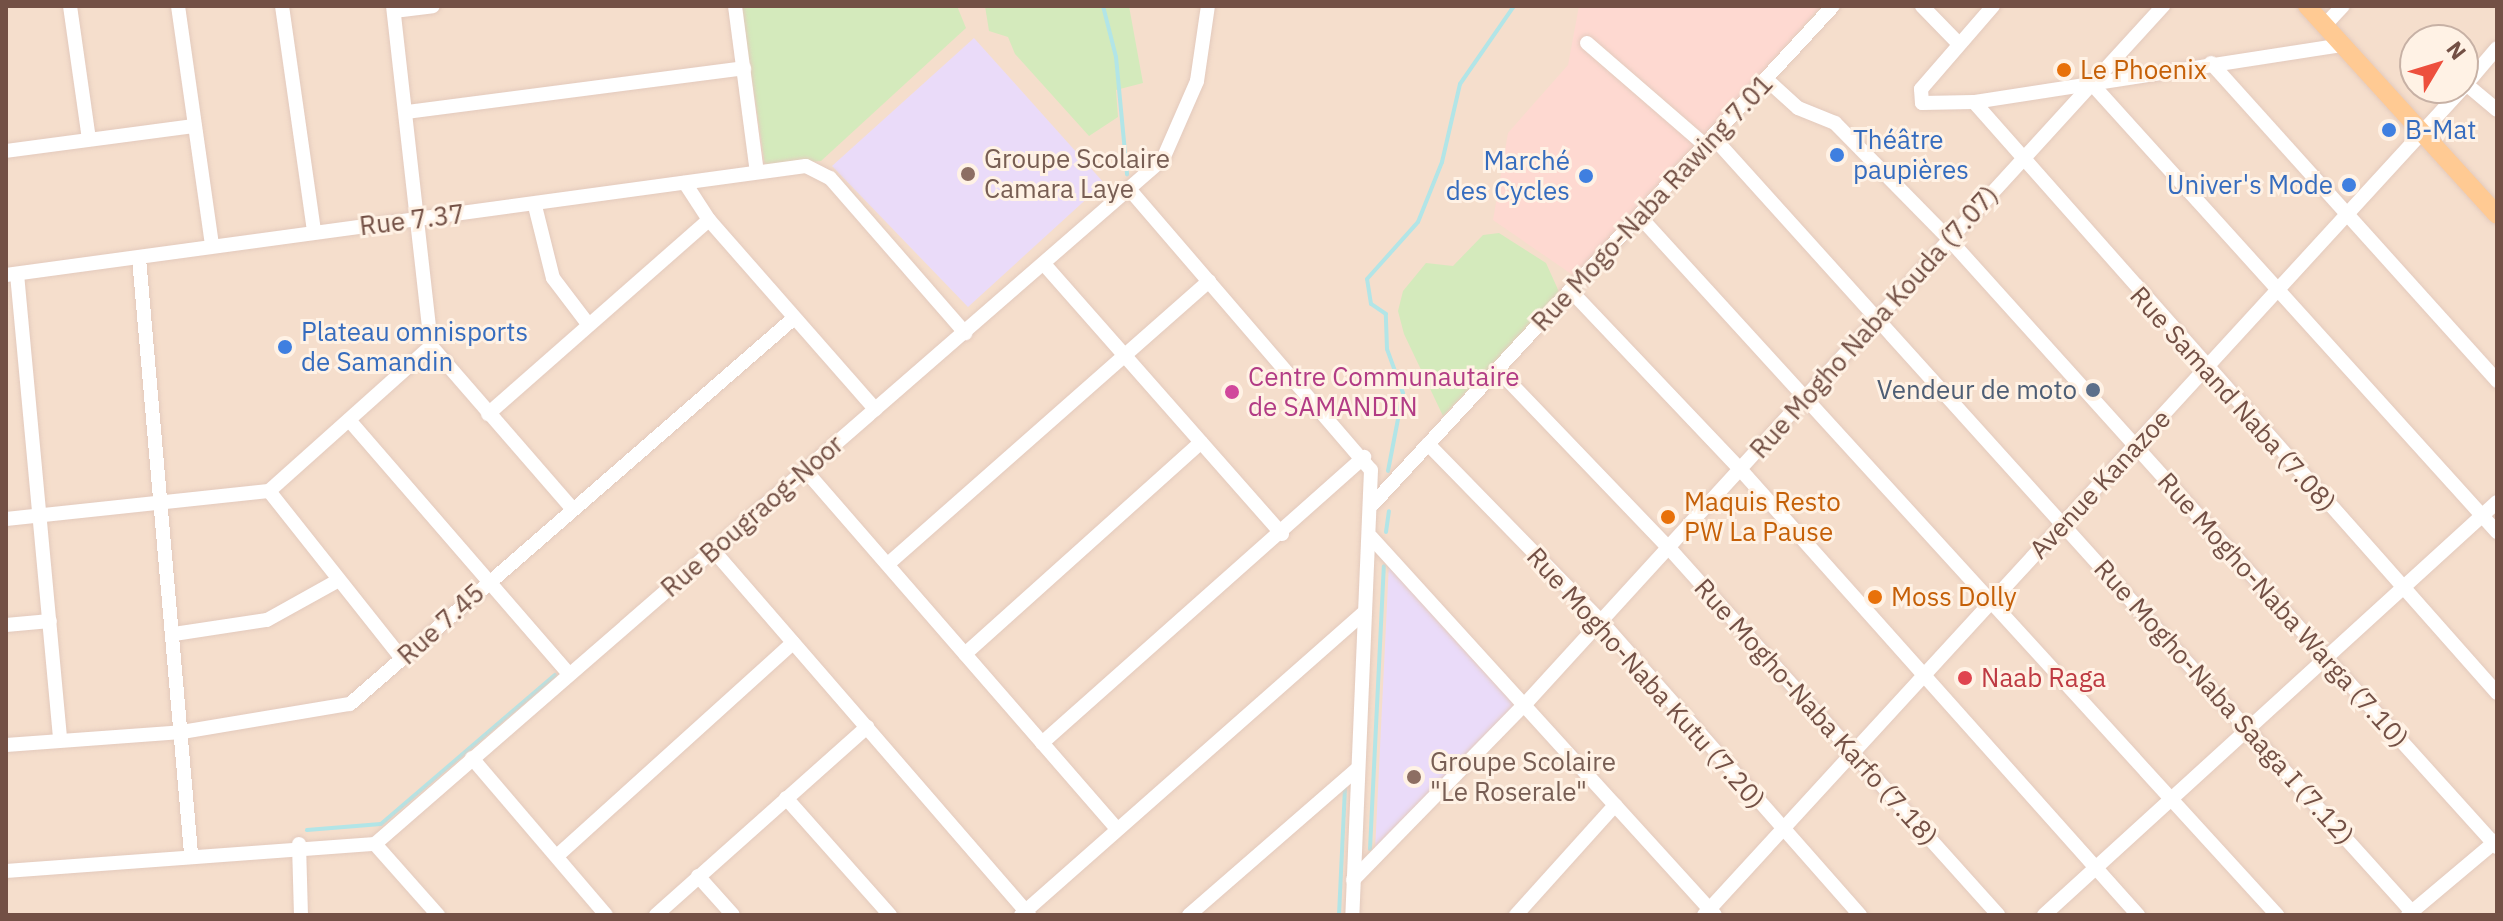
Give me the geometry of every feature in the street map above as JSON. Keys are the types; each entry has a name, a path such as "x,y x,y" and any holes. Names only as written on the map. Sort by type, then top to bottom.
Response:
{"main road":[{"path":"2307,6 2424,130 2497,215"}],"street":[{"path":"70,6 89,139"},
{"path":"178,6 212,245"},
{"path":"282,6 314,232"},
{"path":"433,6 394,9 420,219 431,346 571,507"},
{"path":"735,6 757,172"},
{"name":"Rue Bougraog-Noor","path":"375,844 1163,159 1187,109 1208,6"},
{"path":"1922,6 1959,44"},
{"path":"1993,6 1959,44 1918,100 1974,102 2343,45"},
{"name":"Rue Mogho Naba Kouda (7.07)","path":"1353,880 1527,702 1877,314 2163,6"},
{"path":"2325,25 2343,6"},
{"name":"Rue Mogo-Naba Rawing 7.01","path":"1372,505 1499,371 1570,290 1641,218 1827,8"},
{"name":"Rue Mogho-Naba Saaga I (7.12)","path":"1587,43 1709,142 1877,314 2251,730 2410,913"},
{"name":"Avenue Kanazoe","path":"2479,69 2497,48"},
{"path":"2211,63 2497,381"},
{"path":"407,112 744,68"},
{"name":"Rue Mogho-Naba Warga (7.10)","path":"1766,79 1798,108 1835,123 1948,238 2496,844"},
{"path":"2094,82 2497,532"},
{"path":"2479,97 2497,110"},
{"name":"Rue Samand Naba (7.08)","path":"1974,102 2020,162 2497,693"},
{"name":"Avenue Kanazoe","path":"1710,913 2448,104"},
{"path":"6,151 194,126"},
{"name":"Rue 7.37","path":"11,275 212,245 535,206 757,172 818,169 965,333"},
{"path":"685,183 709,220 875,409"},
{"path":"1130,190 1364,457 1372,505 1362,614 1352,915"},
{"path":"535,206 553,278 588,324"},
{"path":"1641,218 2277,915"},
{"path":"488,414 709,220"},
{"path":"139,258 164,505 191,853"},
{"path":"1044,264 1282,534"},
{"path":"11,275 42,516 60,740"},
{"path":"888,564 1209,281"},
{"path":"1570,290 1740,469 2138,915"},
{"name":"Rue 7.45","path":"6,745 182,732 335,710 402,659 571,507 794,318"},
{"path":"6,519 164,505 269,491 431,346"},
{"name":"Rue Mogho-Naba Karfo (7.18)","path":"1499,371 1669,548 1998,915"},
{"path":"349,420 569,674"},
{"path":"965,654 1201,442"},
{"name":"Rue Mogho-Naba Kutu (7.20)","path":"1428,444 1599,619 1860,915"},
{"path":"1042,743 1282,534 1364,457"},
{"path":"805,470 1117,829"},
{"path":"269,491 337,581 402,659"},
{"path":"2044,915 2251,730 2497,502"},
{"path":"1371,537 1527,702 1710,913"},
{"path":"713,550 1025,914 1362,614"},
{"path":"174,634 267,620 337,581"},
{"path":"6,625 50,621"},
{"path":"557,856 793,643"},
{"path":"656,915 867,727"},
{"path":"472,758 606,915"},
{"path":"1189,915 1357,769"},
{"path":"786,798 890,915"},
{"path":"1516,915 1615,805"},
{"path":"299,844 301,915"},
{"path":"6,871 299,844 375,844 438,915"},
{"path":"2410,913 2496,844"},
{"path":"698,876 733,915"}],"shaded area":[{"path":"6,6 2497,6 2497,915 6,915"},
{"name":"Marché des Cycles","path":"1579,6 1821,6 1580,280 1493,220 1508,133 1568,65"},
{"name":"Groupe Scolaire Camara Laye","path":"974,38 1104,183 968,307 832,166"},
{"name":"Groupe Scolaire \"Le Roserale\"","path":"1389,563 1519,702 1375,851"}],"green space":[{"path":"741,6 957,6 966,28 821,161 765,166"},
{"path":"985,6 1129,6 1143,83 1116,90 1118,117 1089,136 1015,54 1008,37 989,31"},
{"path":"1499,233 1546,263 1560,294 1443,416 1404,334 1398,311 1403,291 1426,263 1453,266 1483,235"}],"waterway":[{"path":"1103,6 1116,57 1127,174"},
{"path":"1388,471 1403,393 1387,349 1386,314 1371,304 1367,279 1418,222 1442,162 1460,84 1514,6"},
{"path":"1386,532 1389,511"},
{"path":"1370,849 1384,566"},
{"path":"307,830 381,824 555,675"},
{"path":"1339,915 1345,786"}],"place":[{"name":"Le Phoenix","path":"2064,70"},
{"name":"B-Mat","path":"2389,130"},
{"name":"Théâtre paupières","path":"1837,155"},
{"name":"Groupe Scolaire Camara Laye","path":"968,174"},
{"name":"Marché des Cycles","path":"1586,176"},
{"name":"Univer's Mode","path":"2349,185"},
{"name":"Plateau omnisports de Samandin","path":"285,347"},
{"name":"Vendeur de moto","path":"2093,390"},
{"name":"Centre Communautaire de SAMANDIN","path":"1232,392"},
{"name":"Maquis Resto PW La Pause","path":"1668,517"},
{"name":"Moss Dolly","path":"1875,597"},
{"name":"Naab Raga","path":"1965,678"},
{"name":"Groupe Scolaire \"Le Roserale\"","path":"1414,777"}]}
